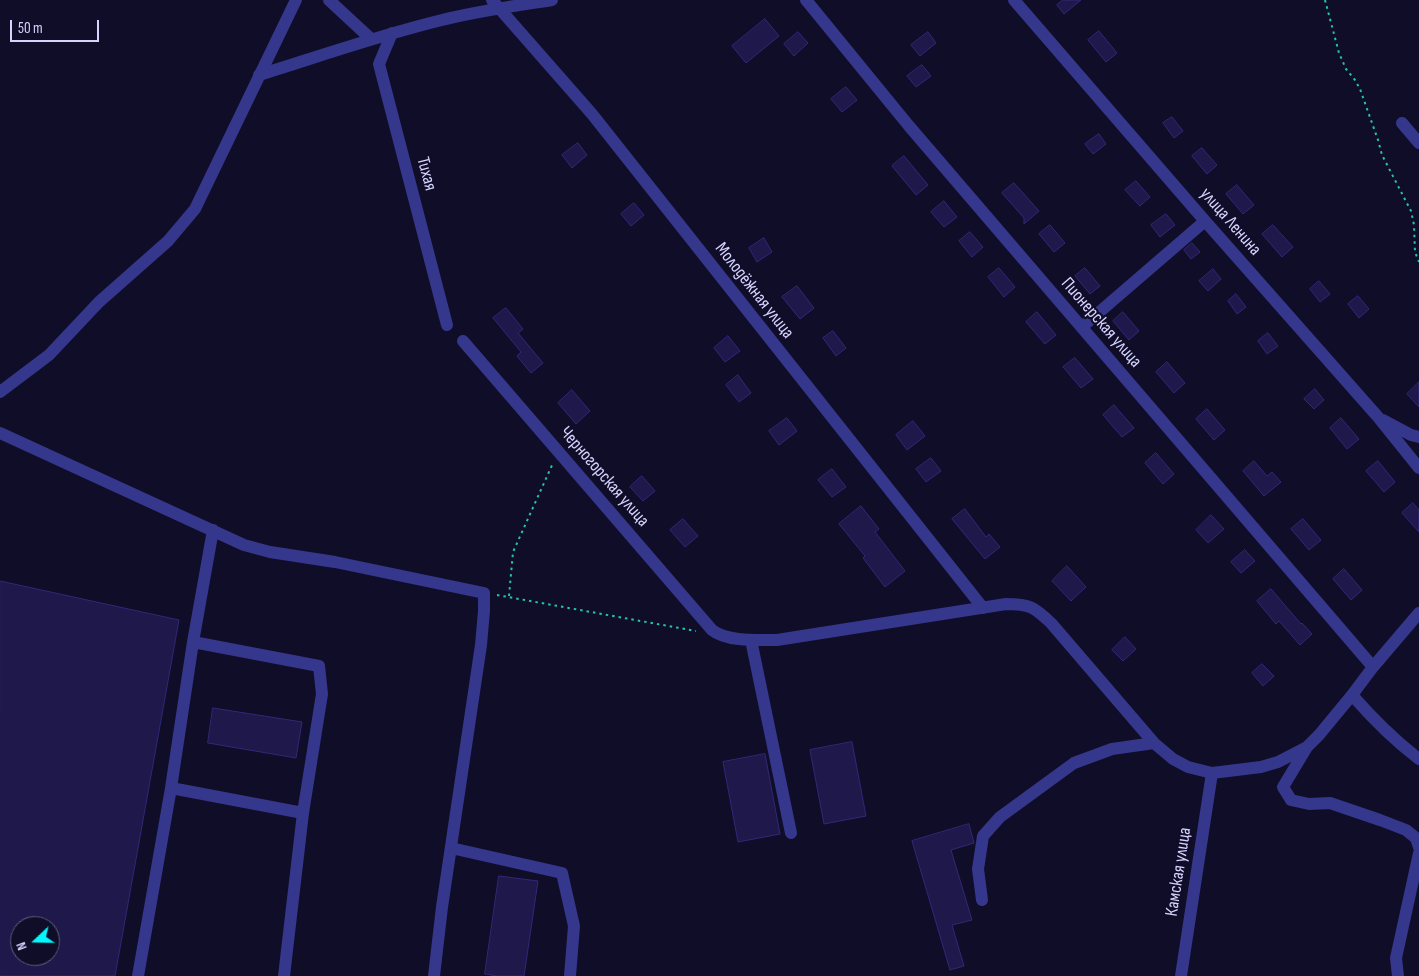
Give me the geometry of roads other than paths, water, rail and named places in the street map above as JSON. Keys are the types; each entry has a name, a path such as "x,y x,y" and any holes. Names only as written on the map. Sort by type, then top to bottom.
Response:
{"street":[{"path":"0,392 49,354 99,302 168,241 195,209 296,0"},
{"path":"328,0 371,39"},
{"path":"259,75 371,39 496,4 552,0"},
{"name":"Пионерская улица","path":"806,0 909,126 1373,667"},
{"name":"улица Ленина","path":"1014,0 1378,417 1419,468"},
{"name":"Молодёжная улица","path":"496,4 592,114 983,608"},
{"name":"Тихая","path":"392,33 379,64 448,325"},
{"path":"1402,123 1419,143"},
{"path":"1082,327 1205,221"},
{"name":"Черногорская улица","path":"463,341 712,630 718,635 752,640"},
{"path":"1378,417 1411,435 1419,437"},
{"path":"0,433 244,545 270,552 335,562 484,593 481,645 442,907 434,976"},
{"path":"138,976 213,530"},
{"path":"791,832 752,640 777,640 1006,604 1022,604 1036,609 1051,623 1154,743 1173,759 1188,767 1212,773 1261,767 1278,762 1307,747"},
{"path":"1419,613 1319,735 1307,747 1283,787 1291,800 1309,804 1330,803 1406,830 1416,838 1419,847"},
{"path":"193,642 319,666 322,694 303,813 284,976"},
{"path":"1352,695 1371,718 1419,759"},
{"path":"982,900 978,869 983,836 1000,817 1074,763 1112,749 1154,743"},
{"name":"Камская улица","path":"1181,976 1212,773"},
{"path":"171,788 303,813"},
{"path":"451,848 562,873 574,926 570,976"},
{"path":"1398,976 1396,958 1419,853"}]}
